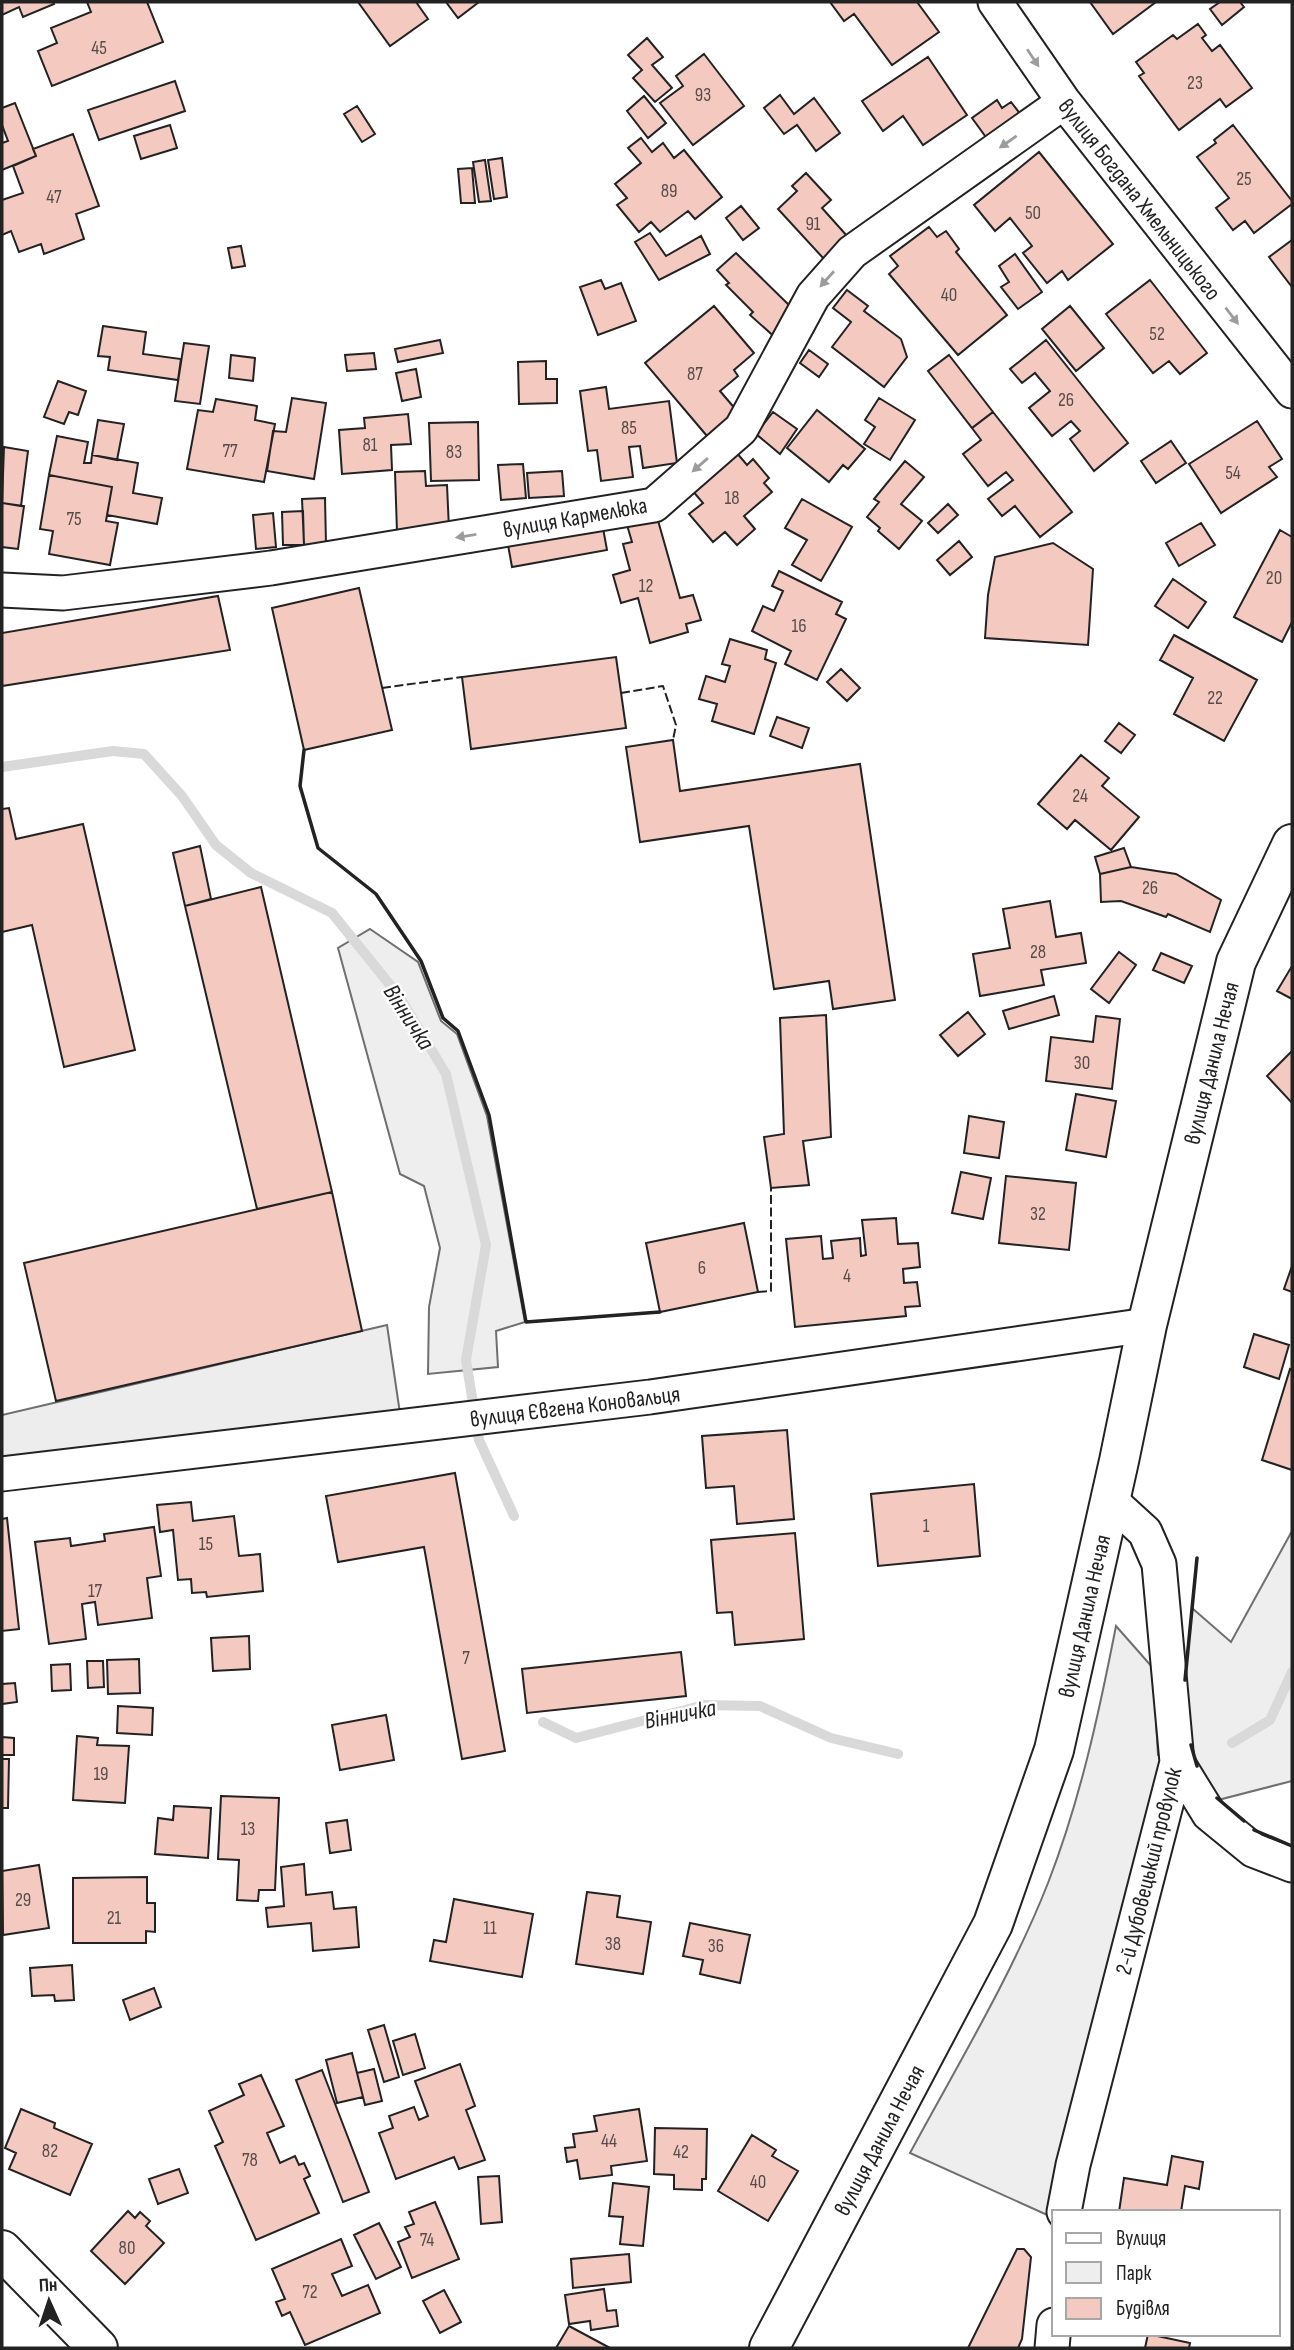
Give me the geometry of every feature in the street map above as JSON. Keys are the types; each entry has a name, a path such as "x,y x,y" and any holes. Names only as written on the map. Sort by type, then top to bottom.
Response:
{"main road":[{"name":"вулиця Данила Нечая","path":"769,2348 993,1924 1054,1750 1111,1501 1147,1325 1236,962 1292,844"},
{"path":"2,2250 98,2348"}],"street":[{"name":"вулиця Богдана Хмельницького","path":"995,2 1063,103 1292,391"},
{"name":"вулиця Кармелюка","path":"2,590 63,593 271,568 654,505 741,429 813,296 852,252 1063,103"},
{"name":"вулиця Євгена Коновальця","path":"2,1474 650,1397 1147,1325"},
{"name":"2-й Дубовецький провулок","path":"1064,2210 1073,2165 1177,1762 1159,1564 1145,1532 1111,1501"},
{"path":"1177,1762 1209,1814 1253,1850 1292,1865"}],"green space":[{"path":"370,929 418,962 441,1021 457,1034 487,1116 525,1322 496,1331 498,1367 428,1374 429,1307 440,1248 424,1186 400,1174 338,948"},
{"path":"1292,1531 1292,1781 1218,1800 1206,1783 1192,1753 1185,1713 1192,1608 1231,1642"},
{"path":"1116,1626 1153,1668 1158,1755 1177,1762 1056,2210 1052,2210 1052,2217 910,2153 1001,1986 1048,1883 1070,1820 1103,1691"}],"shaded area":[{"path":"387,1325 402,1427 2,1474 2,1415"}],"building":[{"path":"2,2 54,4 23,17 19,7 2,15"},
{"path":"87,2 147,2 163,42 52,86 38,51 57,43 51,28 91,12"},
{"path":"358,2 416,2 428,19 390,46"},
{"path":"446,2 479,2 458,18"},
{"path":"830,2 917,2 939,32 892,65 854,14 844,21"},
{"path":"1090,2 1156,2 1113,34"},
{"path":"1220,2 1240,2 1244,7 1222,25 1210,9"},
{"path":"1198,24 1206,35 1202,38 1212,51 1220,45 1252,88 1226,107 1220,99 1179,130 1139,76 1144,73 1136,62 1173,35 1177,39"},
{"path":"647,38 663,57 652,65 672,88 655,102 633,78 642,70 628,55"},
{"path":"704,54 744,106 693,145 660,103 683,86 676,76"},
{"path":"928,57 967,115 923,145 903,116 883,131 862,101"},
{"path":"175,81 185,111 99,140 88,110"},
{"path":"780,95 794,114 814,98 840,133 816,151 797,125 784,134 764,108"},
{"path":"644,96 666,123 648,138 627,111"},
{"path":"997,100 1002,108 1011,102 1025,120 991,144 972,118"},
{"path":"15,103 36,156 2,170 2,143 8,141 2,125 2,108"},
{"path":"357,106 375,134 362,142 344,114"},
{"path":"170,125 177,148 141,159 134,136"},
{"path":"1233,125 1292,201 1292,204 1254,233 1245,221 1233,230 1216,208 1229,198 1197,157 1216,143 1214,140"},
{"path":"73,134 99,206 76,214 84,239 44,254 41,244 19,252 11,231 2,235 2,200 23,193 13,166 36,156 33,149"},
{"path":"641,138 652,152 663,143 674,158 684,150 722,197 695,219 688,211 660,232 651,222 639,232 617,205 627,198 615,184 641,163 628,148"},
{"path":"1039,152 1113,244 1068,280 1062,271 1047,283 1023,253 1032,246 1010,218 995,231 974,205"},
{"path":"502,158 507,197 494,199 488,160"},
{"path":"485,160 491,201 479,202 473,162"},
{"path":"472,168 475,203 461,203 458,169"},
{"path":"806,173 831,200 822,208 848,237 824,259 778,209 797,191 792,186"},
{"path":"741,206 759,228 743,240 726,218"},
{"path":"929,227 937,237 946,231 959,249 956,252 1007,315 958,355 889,274 898,266 890,256"},
{"path":"650,233 666,256 701,236 710,254 659,280 635,242"},
{"path":"1292,240 1292,287 1269,257"},
{"path":"241,246 245,266 232,268 228,248"},
{"path":"736,253 793,309 778,340 750,315 753,312 726,285 729,283 717,270"},
{"path":"1015,254 1042,292 1018,309 1001,287 1009,282 999,266"},
{"path":"601,280 605,289 621,283 636,321 598,335 580,287"},
{"path":"1150,280 1207,353 1180,374 1169,361 1153,373 1106,314"},
{"path":"847,290 868,306 864,311 901,339 907,357 884,387 832,347 851,322 833,308"},
{"path":"714,306 754,353 734,370 738,376 720,391 737,411 707,436 645,363"},
{"path":"1070,306 1104,348 1076,371 1042,329"},
{"path":"103,326 146,332 143,354 181,359 178,380 108,370 110,357 98,356"},
{"path":"440,340 443,353 398,362 395,349"},
{"path":"1046,340 1128,443 1094,471 1070,439 1080,431 1071,421 1052,436 1029,408 1050,391 1035,373 1022,383 1010,369"},
{"path":"184,343 209,346 200,404 175,401"},
{"path":"809,350 828,364 819,377 800,363"},
{"path":"374,353 376,369 347,371 345,355"},
{"path":"231,355 255,358 253,381 229,378"},
{"path":"949,355 993,412 972,428 928,371"},
{"path":"546,361 546,379 557,379 557,403 519,404 518,362"},
{"path":"416,369 421,397 402,401 396,373"},
{"path":"58,381 86,391 78,415 69,412 64,424 44,417"},
{"path":"606,387 609,409 669,401 677,463 643,468 640,446 629,447 633,477 601,481 597,450 588,451 580,391"},
{"path":"292,398 326,403 314,479 267,471 273,431 286,432"},
{"path":"879,398 915,420 890,460 864,444 875,427 865,420"},
{"path":"216,399 257,406 255,420 275,424 264,482 187,469 198,410 213,412"},
{"path":"817,410 865,449 848,469 843,465 829,482 787,448"},
{"path":"773,412 797,429 780,454 756,434"},
{"path":"993,412 1072,512 1040,537 1015,506 1002,516 988,499 1013,480 1006,472 988,486 963,454 981,440 972,428"},
{"path":"408,414 411,444 391,445 392,470 342,474 339,430 365,428 364,418"},
{"path":"98,420 124,424 117,460 92,455"},
{"path":"1257,421 1282,459 1269,467 1277,477 1221,513 1189,464"},
{"path":"478,422 479,480 431,481 429,423"},
{"path":"57,436 88,442 84,463 91,463 92,455 138,463 133,493 162,498 157,524 107,515 112,487 49,475"},
{"path":"1171,441 1186,463 1156,483 1141,461"},
{"path":"4,447 28,451 21,506 2,503"},
{"path":"736,452 747,465 753,459 769,478 764,483 772,492 744,516 755,529 737,545 725,532 713,542 689,514 703,503 692,490"},
{"path":"905,461 924,477 901,504 922,521 899,549 878,531 880,528 867,517 879,502 874,499"},
{"path":"523,464 526,498 501,500 498,465"},
{"path":"425,471 426,486 447,485 449,529 397,532 395,472"},
{"path":"562,471 564,496 529,498 527,473"},
{"path":"49,475 112,487 106,521 118,523 110,565 49,554 53,531 40,529"},
{"path":"325,498 326,544 304,545 302,499"},
{"path":"802,499 852,527 821,581 792,565 807,540 785,528"},
{"path":"2,503 24,506 18,549 2,547"},
{"path":"948,504 958,515 938,533 928,523"},
{"path":"303,511 304,545 283,545 282,512"},
{"path":"273,513 276,547 256,549 253,515"},
{"path":"657,517 680,598 693,595 701,620 686,624 688,632 650,643 638,598 621,603 613,575 630,570 623,544 632,542 627,525"},
{"path":"1201,523 1215,545 1179,566 1166,543"},
{"path":"603,528 607,550 512,567 508,545"},
{"path":"1280,530 1292,537 1292,622 1282,642 1234,617"},
{"path":"959,541 972,557 950,575 937,560"},
{"path":"1053,543 1093,569 1088,645 985,638 988,595 995,557"},
{"path":"779,571 842,602 836,614 846,619 817,680 785,664 791,651 752,631 763,606 774,611 783,591 772,586"},
{"path":"1173,579 1206,602 1188,628 1155,606"},
{"path":"359,588 392,730 304,750 272,608"},
{"path":"218,596 230,650 2,686 2,633"},
{"path":"1174,635 1257,680 1224,741 1174,714 1193,678 1160,660"},
{"path":"730,639 767,650 765,659 776,663 754,734 712,721 717,704 699,699 706,676 725,682 730,666 722,664"},
{"path":"616,657 626,728 471,749 462,677"},
{"path":"841,669 860,688 847,701 827,682"},
{"path":"777,717 809,728 802,748 770,736"},
{"path":"1119,723 1135,735 1121,753 1105,741"},
{"path":"673,740 680,791 860,764 895,1000 833,1009 829,981 774,989 749,826 640,842 626,747"},
{"path":"1081,755 1109,778 1102,786 1139,817 1111,850 1075,820 1067,829 1038,804"},
{"path":"9,808 16,839 83,824 135,1050 64,1067 32,925 2,932 2,809"},
{"path":"200,846 211,899 185,906 173,853"},
{"path":"1124,848 1131,867 1100,874 1095,857"},
{"path":"1131,867 1176,874 1221,900 1210,932 1168,914 1166,917 1121,901 1101,902 1100,874"},
{"path":"261,887 332,1192 257,1209 185,906"},
{"path":"1050,901 1056,937 1081,933 1086,963 1041,970 1044,985 980,996 973,954 1010,948 1003,909"},
{"path":"1119,952 1136,965 1109,1003 1091,989"},
{"path":"1161,953 1192,966 1184,983 1153,970"},
{"path":"1292,966 1292,999 1277,991"},
{"path":"1054,996 1059,1015 1009,1029 1003,1011"},
{"path":"968,1012 985,1034 958,1056 940,1035"},
{"path":"826,1015 831,1137 803,1141 809,1185 771,1188 764,1137 784,1134 780,1018"},
{"path":"1096,1016 1120,1019 1112,1089 1046,1081 1051,1037 1093,1042"},
{"path":"1292,1051 1292,1103 1267,1076"},
{"path":"1076,1094 1116,1101 1106,1157 1066,1150"},
{"path":"969,1116 1004,1122 999,1158 964,1153"},
{"path":"961,1172 991,1178 983,1219 952,1213"},
{"path":"1006,1176 1076,1183 1069,1250 999,1243"},
{"path":"332,1192 362,1331 56,1401 24,1263"},
{"path":"896,1218 898,1244 918,1243 920,1267 903,1269 904,1283 917,1282 920,1306 905,1307 906,1316 795,1327 786,1239 821,1236 823,1259 833,1258 831,1241 860,1238 861,1256 866,1255 862,1220"},
{"path":"744,1223 758,1292 660,1312 646,1243"},
{"path":"1292,1266 1292,1292 1284,1289"},
{"path":"1254,1334 1289,1345 1279,1379 1244,1367"},
{"path":"1290,1369 1292,1370 1292,1470 1262,1460"},
{"path":"787,1430 794,1519 737,1524 734,1486 706,1488 702,1436"},
{"path":"455,1473 505,1751 462,1759 424,1547 338,1562 326,1496"},
{"path":"974,1484 980,1556 878,1566 871,1494"},
{"path":"191,1502 193,1521 234,1516 239,1556 260,1554 263,1591 207,1597 206,1592 192,1593 191,1579 178,1580 173,1530 160,1532 157,1505"},
{"path":"7,1518 19,1629 2,1631 2,1519"},
{"path":"154,1527 161,1576 147,1578 152,1618 98,1625 95,1602 82,1604 86,1639 49,1644 35,1542 70,1538 71,1546 105,1541 104,1534"},
{"path":"795,1533 804,1639 735,1645 732,1612 717,1613 711,1540"},
{"path":"249,1636 250,1669 213,1671 211,1638"},
{"path":"681,1652 686,1696 527,1713 522,1669"},
{"path":"139,1659 140,1693 108,1694 107,1660"},
{"path":"87,1661 103,1661 104,1687 88,1688"},
{"path":"70,1664 71,1690 52,1691 51,1665"},
{"path":"15,1683 17,1702 2,1704 2,1684"},
{"path":"118,1706 153,1708 152,1735 117,1733"},
{"path":"386,1715 394,1760 340,1770 332,1725"},
{"path":"77,1736 98,1738 97,1745 129,1746 125,1803 73,1800"},
{"path":"2,1737 14,1738 14,1755 2,1755"},
{"path":"2,1759 9,1759 8,1808 2,1808"},
{"path":"221,1796 279,1798 275,1890 259,1890 258,1901 237,1900 239,1860 218,1859"},
{"path":"174,1806 211,1808 208,1858 155,1854 158,1818 173,1820"},
{"path":"347,1820 351,1850 330,1853 326,1823"},
{"path":"304,1864 306,1895 332,1892 334,1909 356,1907 359,1947 313,1951 311,1923 268,1927 266,1908 284,1906 281,1867"},
{"path":"39,1865 49,1928 3,1935 2,1871"},
{"path":"147,1877 147,1903 155,1903 155,1932 146,1931 146,1943 73,1943 73,1878"},
{"path":"587,1892 620,1896 617,1917 651,1922 643,1974 576,1964"},
{"path":"454,1899 533,1914 522,1977 430,1961 434,1940 446,1942"},
{"path":"690,1923 750,1935 740,1983 700,1974 703,1960 683,1956"},
{"path":"72,1965 74,2000 55,2001 54,1995 32,1996 30,1968"},
{"path":"154,1988 161,2007 130,2020 123,2000"},
{"path":"384,2025 399,2077 384,2082 368,2030"},
{"path":"415,2034 425,2068 403,2075 393,2041"},
{"path":"352,2053 363,2097 337,2103 326,2060"},
{"path":"460,2064 475,2106 466,2110 485,2160 459,2169 454,2157 396,2179 379,2133 393,2128 389,2116 414,2107 419,2120 428,2116 415,2081"},
{"path":"374,2069 382,2101 365,2105 357,2073"},
{"path":"322,2070 369,2192 343,2202 296,2080"},
{"path":"261,2075 284,2126 267,2133 280,2163 295,2156 299,2165 304,2163 310,2176 304,2179 319,2213 256,2240 215,2146 223,2142 209,2111 244,2095 239,2084"},
{"path":"21,2109 55,2123 54,2128 92,2144 70,2195 9,2169 16,2153 5,2148"},
{"path":"639,2109 647,2161 611,2166 612,2175 580,2179 577,2160 567,2162 565,2148 575,2147 573,2134 597,2131 594,2116"},
{"path":"655,2128 707,2129 706,2179 702,2179 702,2190 674,2189 674,2175 654,2174"},
{"path":"752,2135 776,2150 772,2156 798,2171 768,2221 718,2191"},
{"path":"1172,2156 1203,2162 1199,2189 1185,2186 1181,2210 1119,2210 1124,2178 1167,2185"},
{"path":"179,2169 188,2193 158,2204 149,2179"},
{"path":"499,2176 502,2222 481,2224 478,2177"},
{"path":"613,2183 649,2187 643,2246 620,2244 623,2217 609,2216"},
{"path":"435,2202 459,2259 412,2278 398,2242 410,2237 405,2227 414,2224 409,2212"},
{"path":"128,2211 135,2218 140,2212 150,2221 146,2226 164,2243 125,2284 91,2251"},
{"path":"379,2223 401,2267 376,2279 354,2235"},
{"path":"341,2239 352,2266 332,2274 342,2296 368,2285 380,2313 305,2345 290,2312 282,2316 276,2302 285,2299 272,2269"},
{"path":"1017,2249 1024,2249 1031,2257 1022,2339 1018,2348 968,2348"},
{"path":"629,2254 631,2282 573,2288 571,2259"},
{"path":"604,2289 607,2311 616,2310 618,2326 591,2330 590,2321 569,2324 565,2295"},
{"path":"444,2290 461,2322 440,2333 423,2301"},
{"path":"569,2326 610,2348 556,2348"},
{"path":"1148,2336 1190,2343 1189,2348 1145,2348"}],"waterway":[{"name":"Вінничка","path":"2,767 113,751 144,754 182,796 216,845 251,873 332,913 399,996 446,1074 486,1245 466,1360 479,1440 514,1516"},
{"name":"Вінничка","path":"1232,1743 1270,1720 1292,1672"},
{"name":"Вінничка","path":"543,1722 576,1738 704,1705 760,1706 831,1738 898,1754"}],"fence":[{"path":"382,688 462,677"},
{"path":"621,693 663,686 676,725 673,740"},
{"path":"758,1292 771,1291 771,1188"}],"wall":[{"path":"304,750 300,786 318,848 376,894 421,961 443,1018 458,1031 489,1115 526,1322 660,1312"},
{"path":"1185,1680 1197,1558"},
{"path":"1191,1745 1197,1766"},
{"path":"1217,1798 1244,1821"},
{"path":"1254,1830 1292,1846"}]}
